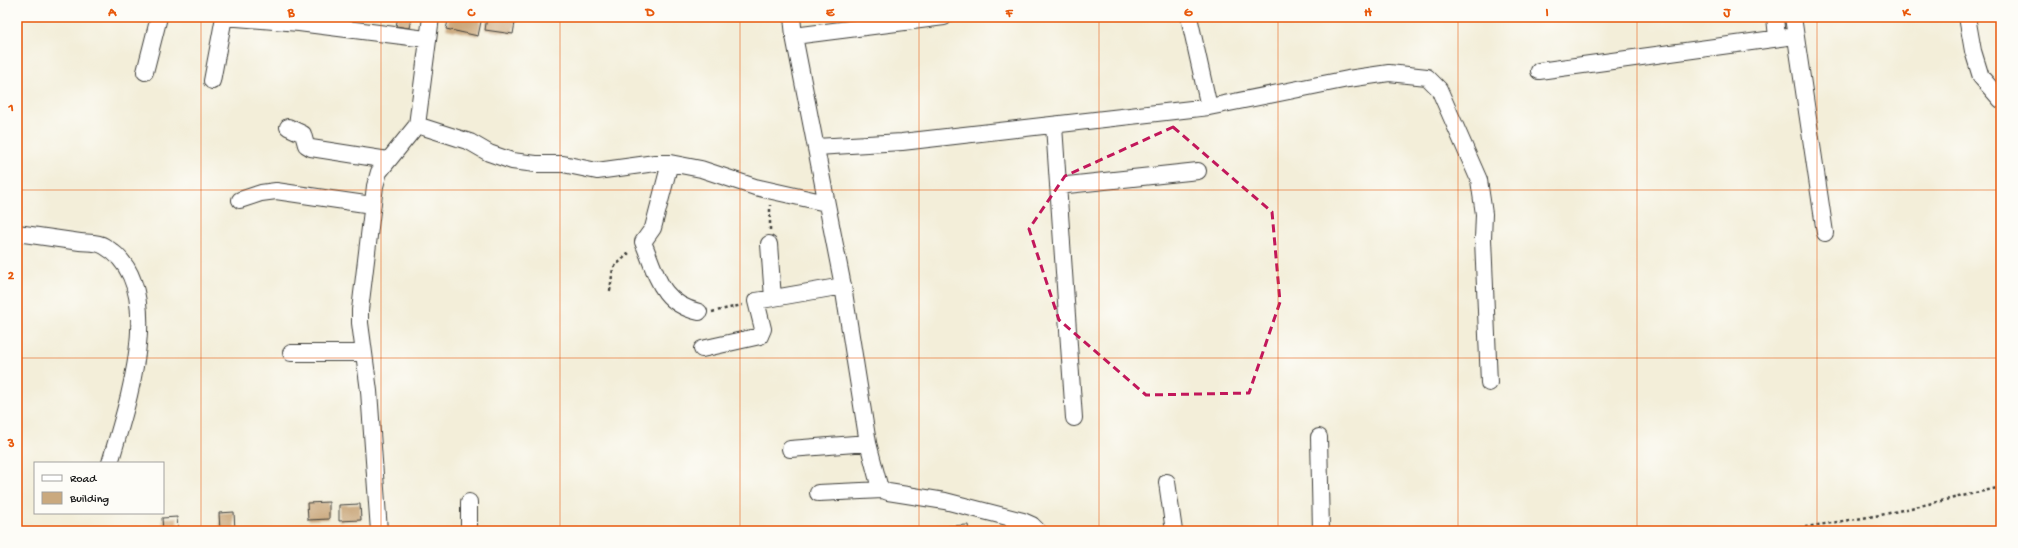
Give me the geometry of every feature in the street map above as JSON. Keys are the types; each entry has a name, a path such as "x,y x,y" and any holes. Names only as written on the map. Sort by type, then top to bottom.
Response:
{"street":[{"path":"145,72 159,17"},
{"path":"212,81 224,17 299,23 426,39"},
{"path":"379,531 369,391 363,353 360,310 372,205 379,172 417,125 426,39 431,17"},
{"path":"792,17 794,36 843,286 868,442 877,480 883,490"},
{"path":"794,36 944,17"},
{"path":"1189,17 1209,107"},
{"path":"1775,17 1777,38"},
{"path":"1793,17 1825,233"},
{"path":"1967,17 1973,51 1981,76 2001,100"},
{"path":"1538,71 1795,36"},
{"path":"816,147 902,142 1054,126 1209,107 1348,79 1389,73 1427,77 1439,89 1479,180 1484,214 1483,239 1489,383"},
{"path":"417,125 470,142 489,154 512,161 536,164 563,164 597,170 670,163 701,169 755,187 826,203"},
{"path":"1054,126 1074,418"},
{"path":"288,127 303,134 306,145 311,148 388,160"},
{"path":"670,163 652,228 643,242 667,295 674,303 685,309 699,312"},
{"path":"1058,186 1198,171"},
{"path":"240,200 261,193 276,191 372,205"},
{"path":"17,233 103,245 121,258 137,292 140,338 127,404 110,462"},
{"path":"769,244 773,298"},
{"path":"702,349 760,336 763,329 756,301 843,286"},
{"path":"291,353 363,353"},
{"path":"1319,437 1322,531"},
{"path":"790,449 868,442"},
{"path":"1167,482 1174,531"},
{"path":"818,493 883,490 945,501 1023,521 1032,525 1038,531"},
{"path":"469,502 469,531"}],"path":[{"path":"769,244 771,190"},
{"path":"610,291 613,268 618,262 643,242"},
{"path":"699,312 714,312 756,301"},
{"path":"1781,531 1881,515 2001,487"}],"highlighted area":[{"path":"1173,127 1272,212 1280,302 1249,393 1146,395 1059,320 1029,229 1065,176"}],"building":[{"path":"398,17 411,19 409,28 396,26"},
{"path":"449,17 482,17 478,36 446,29"},
{"path":"487,17 516,17 513,34 485,30"},
{"path":"329,502 329,519 308,520 307,503"},
{"path":"360,504 361,520 339,521 339,505"},
{"path":"234,512 235,531 220,531 219,513"},
{"path":"177,517 178,531 163,531 162,518"},
{"path":"968,525 969,531 948,531 948,526"}]}
